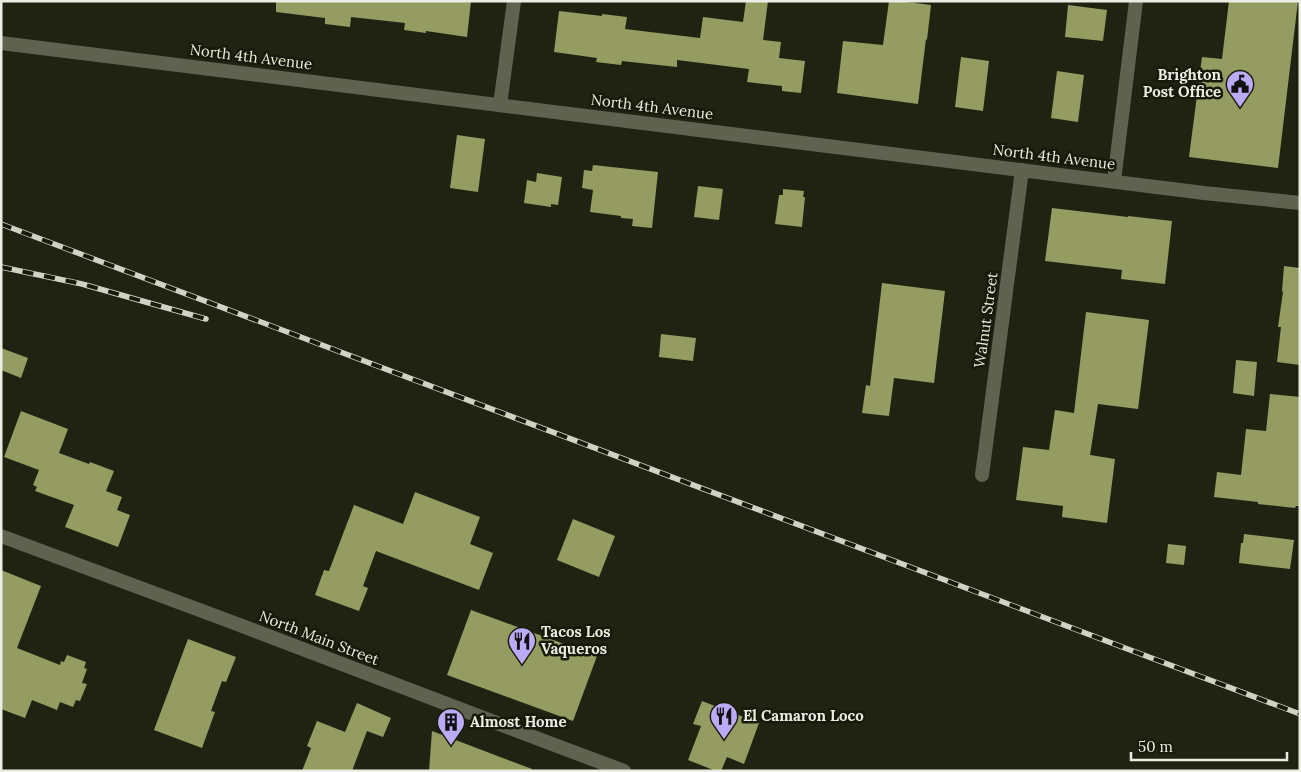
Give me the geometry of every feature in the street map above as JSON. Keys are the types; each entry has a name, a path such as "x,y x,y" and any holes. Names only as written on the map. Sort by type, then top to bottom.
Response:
{"street":[{"path":"500,104 514,1"},
{"path":"1114,181 1136,1"},
{"name":"North 4th Avenue","path":"1,43 1300,203"},
{"name":"Walnut Street","path":"982,475 1022,170"},
{"name":"North Main Street","path":"1,536 624,771"}],"building":[{"path":"276,1 471,1 467,37 404,30 405,23 351,17 350,27 325,24 325,18 276,12"},
{"path":"746,1 768,1 763,40 781,42 779,58 805,61 801,93 782,91 782,86 747,82 749,69 677,60 677,67 622,61 621,65 596,62 597,58 554,52 559,11 627,17 625,29 700,38 703,17 743,22"},
{"path":"889,1 931,5 918,104 837,93 843,41 883,45"},
{"name":"Brighton Post Office","path":"1229,1 1298,1 1278,168 1189,157 1202,57 1222,59"},
{"path":"1068,5 1107,10 1103,41 1065,37"},
{"path":"961,57 989,61 983,111 955,107"},
{"path":"1057,71 1084,75 1078,122 1051,118"},
{"path":"457,135 485,139 478,192 450,188"},
{"path":"593,165 658,172 652,228 632,226 633,219 590,212 593,190 582,188 584,170 592,171"},
{"path":"537,173 562,177 558,205 551,204 551,207 524,203 527,180 536,182"},
{"path":"698,186 723,189 719,220 694,217"},
{"path":"783,189 804,191 802,227 775,224 779,195 783,195"},
{"path":"1052,208 1172,221 1165,284 1121,279 1122,270 1045,261"},
{"path":"1284,266 1300,268 1300,365 1277,362 1281,327 1278,327 1283,292"},
{"path":"882,283 945,291 934,383 894,378 889,416 862,413 866,385 870,386"},
{"path":"1086,312 1149,320 1138,409 1098,404 1090,455 1115,459 1107,523 1062,517 1063,506 1016,500 1023,447 1049,450 1055,410 1074,413"},
{"path":"661,334 696,338 693,361 659,357"},
{"path":"1,348 28,358 21,378 1,370"},
{"path":"1236,360 1257,362 1254,396 1233,393"},
{"path":"1270,394 1300,397 1300,506 1295,508 1214,497 1217,472 1241,475 1246,429 1266,431"},
{"path":"21,411 68,429 59,453 114,471 106,491 122,497 117,510 130,515 118,547 65,527 74,505 35,491 37,487 33,485 39,470 4,457"},
{"path":"415,492 480,517 470,544 493,553 479,590 376,551 363,586 368,588 359,611 315,595 324,570 329,571 354,505 403,524"},
{"path":"573,519 615,536 599,577 557,560"},
{"path":"1244,534 1294,540 1290,569 1239,563"},
{"path":"1168,544 1186,546 1184,565 1166,563"},
{"path":"1,570 41,586 17,648 60,665 61,661 64,662 67,655 86,662 84,668 87,669 82,683 87,684 80,701 76,700 73,707 60,702 57,710 32,700 25,718 1,709"},
{"name":"Tacos Los Vaqueros","path":"471,610 597,656 573,721 447,675"},
{"path":"188,639 236,657 226,682 222,681 211,711 215,712 202,748 154,730"},
{"name":"El Camaron Loco","path":"702,701 759,723 744,764 727,757 721,771 716,771 688,760 701,726 693,724"},
{"path":"357,703 391,718 383,737 367,731 352,771 302,771 311,748 307,746 317,721 345,732"},
{"name":"Almost Home","path":"432,731 532,769 531,771 429,771"}],"railway":[{"path":"1,224 1300,714"},
{"path":"1,267 82,284 206,319"}],"place":[{"name":"Brighton Post Office","path":"1240,108"},
{"name":"Tacos Los Vaqueros","path":"522,665"},
{"name":"El Camaron Loco","path":"724,740"},
{"name":"Almost Home","path":"451,746"}]}
